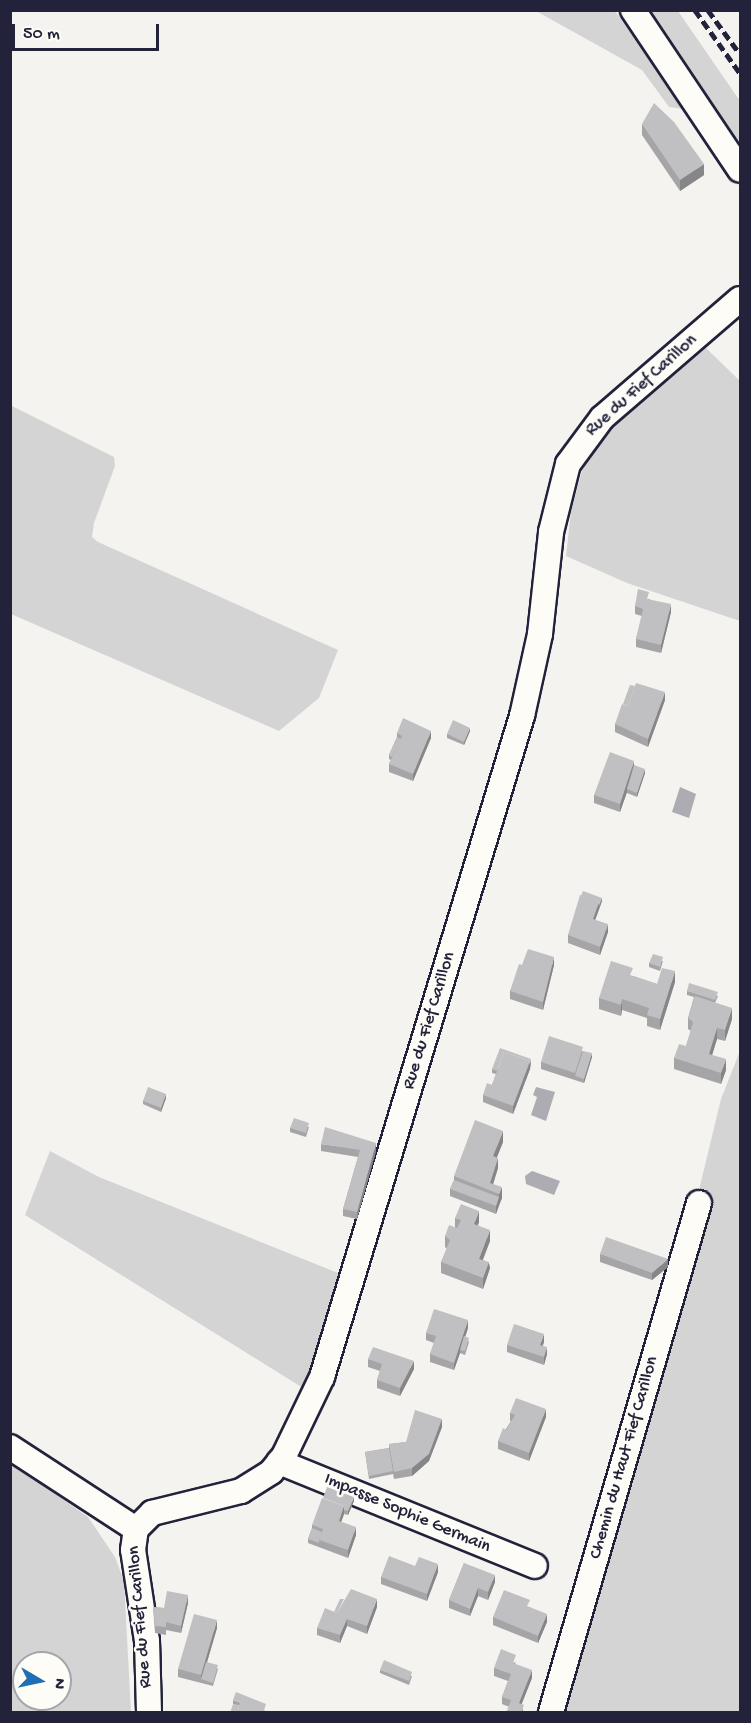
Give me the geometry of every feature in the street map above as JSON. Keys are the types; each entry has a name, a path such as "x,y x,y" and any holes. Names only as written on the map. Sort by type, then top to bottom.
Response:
{"street":[{"path":"633,10 741,170"},
{"name":"Rue du Fief Carillon","path":"149,1713 147,1641 133,1550 136,1529 152,1513 223,1496 256,1484 279,1462 306,1412 339,1328 519,726 540,634 552,524 568,464 602,418 741,299"},
{"name":"Chemin du Haut Fief Carillon","path":"551,1713 699,1203"},
{"path":"10,1447 136,1529"},
{"name":"Impasse Sophie Germain","path":"279,1462 535,1566"}],"shaded area":[{"path":"536,11 615,11 684,109 669,107 642,70"},
{"path":"640,11 678,11 740,101 740,144"},
{"path":"706,348 740,381 740,621 627,583 566,556 571,511 582,471 594,448 616,424"},
{"path":"10,405 114,457 115,466 94,523 92,537 98,542 338,650 319,698 279,731 11,614"},
{"path":"680,787 696,794 689,818 672,812"},
{"path":"740,1051 740,1712 557,1712 704,1204 699,1190 721,1099"},
{"path":"536,1087 555,1092 546,1121 531,1115 537,1097 533,1095"},
{"path":"50,1151 99,1177 343,1275 303,1388 25,1215"},
{"path":"532,1171 560,1181 554,1195 526,1184 525,1176"},
{"path":"11,1463 88,1517 115,1557 124,1581 131,1712 11,1712"}],"building":[{"path":"654,103 674,122 704,164 680,180 642,124"},
{"path":"638,589 649,592 647,599 671,604 661,645 636,639 643,609 635,606"},
{"path":"636,683 665,692 648,739 615,724 622,704 628,706"},
{"path":"630,685 635,686 628,706 623,704"},
{"path":"403,718 431,731 413,774 389,764 402,736 397,733"},
{"path":"453,720 470,728 464,742 447,734"},
{"path":"397,737 401,739 392,757 389,755"},
{"path":"610,752 634,761 620,804 594,795"},
{"path":"634,765 645,769 637,793 627,789"},
{"path":"583,891 602,898 599,906 599,902 581,896"},
{"path":"580,895 599,902 593,919 608,924 600,947 568,935"},
{"path":"528,949 554,957 543,1002 510,991 519,964 522,965"},
{"path":"653,954 663,957 660,967 649,963"},
{"path":"611,961 633,968 630,975 657,984 662,968 675,971 660,1019 647,1015 649,1008 622,999 621,1005 599,998"},
{"path":"689,983 718,992 715,1000 687,991"},
{"path":"695,996 732,1008 725,1030 717,1028 709,1054 726,1059 721,1073 674,1058 679,1044 686,1046 693,1022 688,1018"},
{"path":"549,1036 583,1047 575,1073 541,1062"},
{"path":"500,1048 531,1059 530,1061 504,1052 497,1071 492,1069"},
{"path":"583,1051 592,1053 584,1079 575,1076"},
{"path":"504,1052 530,1061 513,1106 483,1095 487,1083 492,1085"},
{"path":"148,1087 166,1094 161,1108 143,1101"},
{"path":"294,1118 309,1123 306,1133 290,1128"},
{"path":"475,1120 503,1131 493,1156 498,1158 490,1183 502,1187 499,1194 454,1176"},
{"path":"325,1127 376,1143 357,1212 343,1209 360,1150 321,1144"},
{"path":"454,1180 499,1197 496,1206 450,1189"},
{"path":"461,1204 479,1211 474,1224 490,1230 479,1259 489,1262 483,1278 441,1262 450,1240 445,1236 449,1225 457,1228 461,1220 455,1218"},
{"path":"606,1237 668,1259 652,1273 600,1254"},
{"path":"434,1309 468,1320 454,1363 430,1354 436,1336 426,1333"},
{"path":"514,1324 544,1334 540,1345 547,1347 544,1357 507,1345"},
{"path":"464,1336 469,1338 465,1351 460,1350"},
{"path":"373,1347 414,1361 400,1388 377,1380 382,1364 368,1359"},
{"path":"516,1398 546,1409 529,1453 498,1441 503,1428 506,1430 515,1415 510,1413"},
{"path":"415,1410 442,1419 429,1454 412,1468 394,1472 389,1444 406,1442"},
{"path":"389,1448 393,1471 369,1476 365,1452"},
{"path":"327,1487 354,1497 348,1511 344,1510 344,1506 323,1498"},
{"path":"322,1498 344,1506 339,1521 356,1527 348,1550 319,1540 323,1529 312,1525"},
{"path":"312,1528 322,1532 319,1543 308,1539"},
{"path":"389,1556 415,1566 419,1557 438,1564 427,1594 381,1577"},
{"path":"464,1563 495,1575 488,1592 478,1588 470,1609 449,1600"},
{"path":"351,1589 377,1599 367,1626 347,1619 340,1635 317,1628 325,1608 337,1613"},
{"path":"504,1590 530,1600 527,1606 547,1614 538,1636 493,1617"},
{"path":"167,1591 188,1595 181,1626 166,1622 166,1627 155,1626 153,1607 164,1608"},
{"path":"340,1599 344,1599 337,1613 334,1612"},
{"path":"194,1614 217,1620 201,1675 178,1669"},
{"path":"501,1649 516,1655 513,1663 532,1670 519,1703 524,1705 521,1713 506,1713 511,1700 502,1697 511,1674 494,1668"},
{"path":"384,1660 412,1672 409,1681 380,1670"},
{"path":"206,1662 218,1665 213,1683 201,1679"},
{"path":"236,1692 266,1704 263,1713 237,1713 240,1702 233,1700"},
{"path":"233,1704 239,1706 237,1713 230,1713"}],"railway":[{"path":"695,10 740,73"},
{"path":"708,10 740,54"}]}
